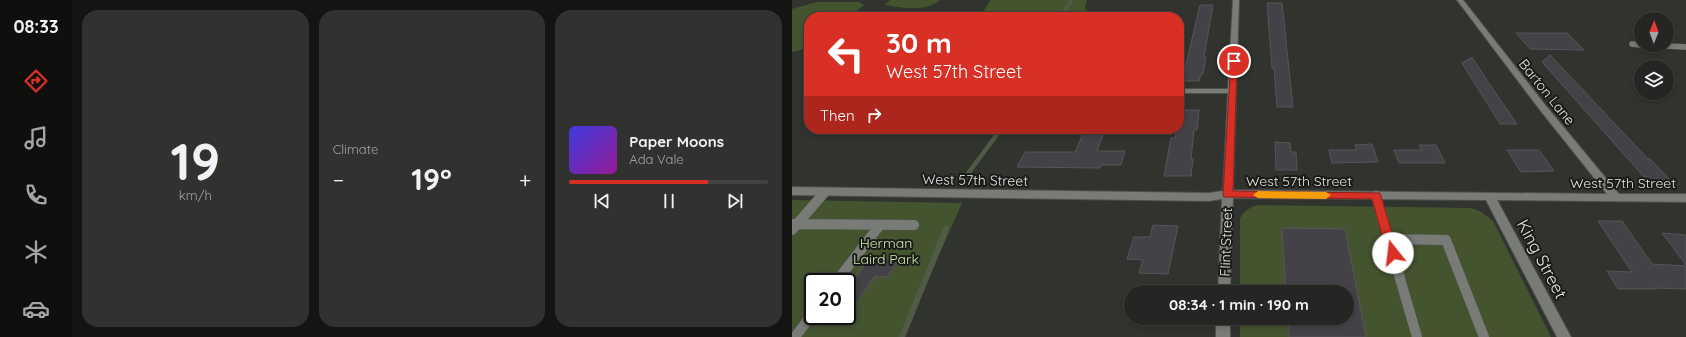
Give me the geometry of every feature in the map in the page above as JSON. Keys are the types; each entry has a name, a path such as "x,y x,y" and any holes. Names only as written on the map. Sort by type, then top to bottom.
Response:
{"street":[{"name":"Flint Street","path":"1224,285 1236,0"},
{"name":"Barton Lane","path":"1460,0 1538,102 1616,197"},
{"path":"1184,91 1232,91"},
{"name":"West 57th Street","path":"792,191 1209,197 1228,194 1686,198"},
{"name":"King Street","path":"1489,196 1564,337"},
{"path":"1223,337 1224,325"}],"lane":[{"path":"1674,46 1686,46"},
{"path":"794,226 825,192"},
{"path":"1376,196 1417,337"},
{"path":"843,273 880,225"},
{"path":"794,226 914,225"},
{"path":"1389,240 1446,240 1484,337"},
{"path":"795,337 804,325"}],"green space":[{"path":"890,0 940,0 925,7 907,8 894,7 885,4"},
{"path":"991,0 1087,0 1085,8 1089,12 983,12"},
{"path":"817,2 859,2 864,5 855,12 804,12 804,48 792,52 792,9"},
{"name":"Herman Laird Park","path":"792,200 962,203 916,307 900,337 792,337"},
{"path":"1254,206 1471,208 1480,211 1493,221 1551,337 1240,337 1240,325 1354,325 1354,285 1240,285 1240,218 1248,209"}],"building":[{"path":"1267,3 1282,3 1293,107 1277,107 1274,68 1272,68"},
{"path":"1200,5 1213,5 1204,57 1206,57 1203,74 1201,74 1199,81 1184,81 1184,73"},
{"path":"1516,33 1567,33 1584,50 1530,49"},
{"path":"1550,55 1648,159 1650,159 1673,183 1653,183 1648,177 1644,177 1542,62"},
{"path":"1472,57 1517,124 1500,124 1462,63"},
{"path":"1184,110 1199,110 1197,130 1194,130 1191,176 1164,176 1171,138 1175,138 1176,134 1184,134"},
{"path":"1083,134 1103,134 1097,151 1125,151 1121,165 1101,165 1100,168 1017,167 1025,152 1075,152"},
{"path":"1275,142 1290,143 1291,152 1296,152 1297,170 1276,170"},
{"path":"1372,144 1378,162 1332,163 1329,150 1357,150 1355,145"},
{"path":"1419,145 1436,145 1445,163 1399,163 1394,150 1422,150"},
{"path":"1507,150 1539,150 1554,171 1521,172"},
{"path":"1598,221 1622,221 1652,264 1686,266 1686,289 1618,289 1607,271 1632,272"},
{"path":"1153,225 1178,226 1168,274 1139,273 1143,260 1127,259 1134,237 1150,237"},
{"path":"1282,228 1345,229 1366,337 1289,337 1288,325 1354,325 1354,285 1286,285"},
{"path":"1662,233 1686,235 1686,265"},
{"path":"869,259 899,259 888,277 875,276 856,304 856,277"}],"waterway":[{"path":"1064,12 1072,0"},
{"path":"964,179 997,134"},
{"path":"902,337 946,229"}],"slow traffic":[{"path":"1258,195 1326,195"}],"route":[{"path":"1234,61 1228,194 1376,196 1393,253"}]}
